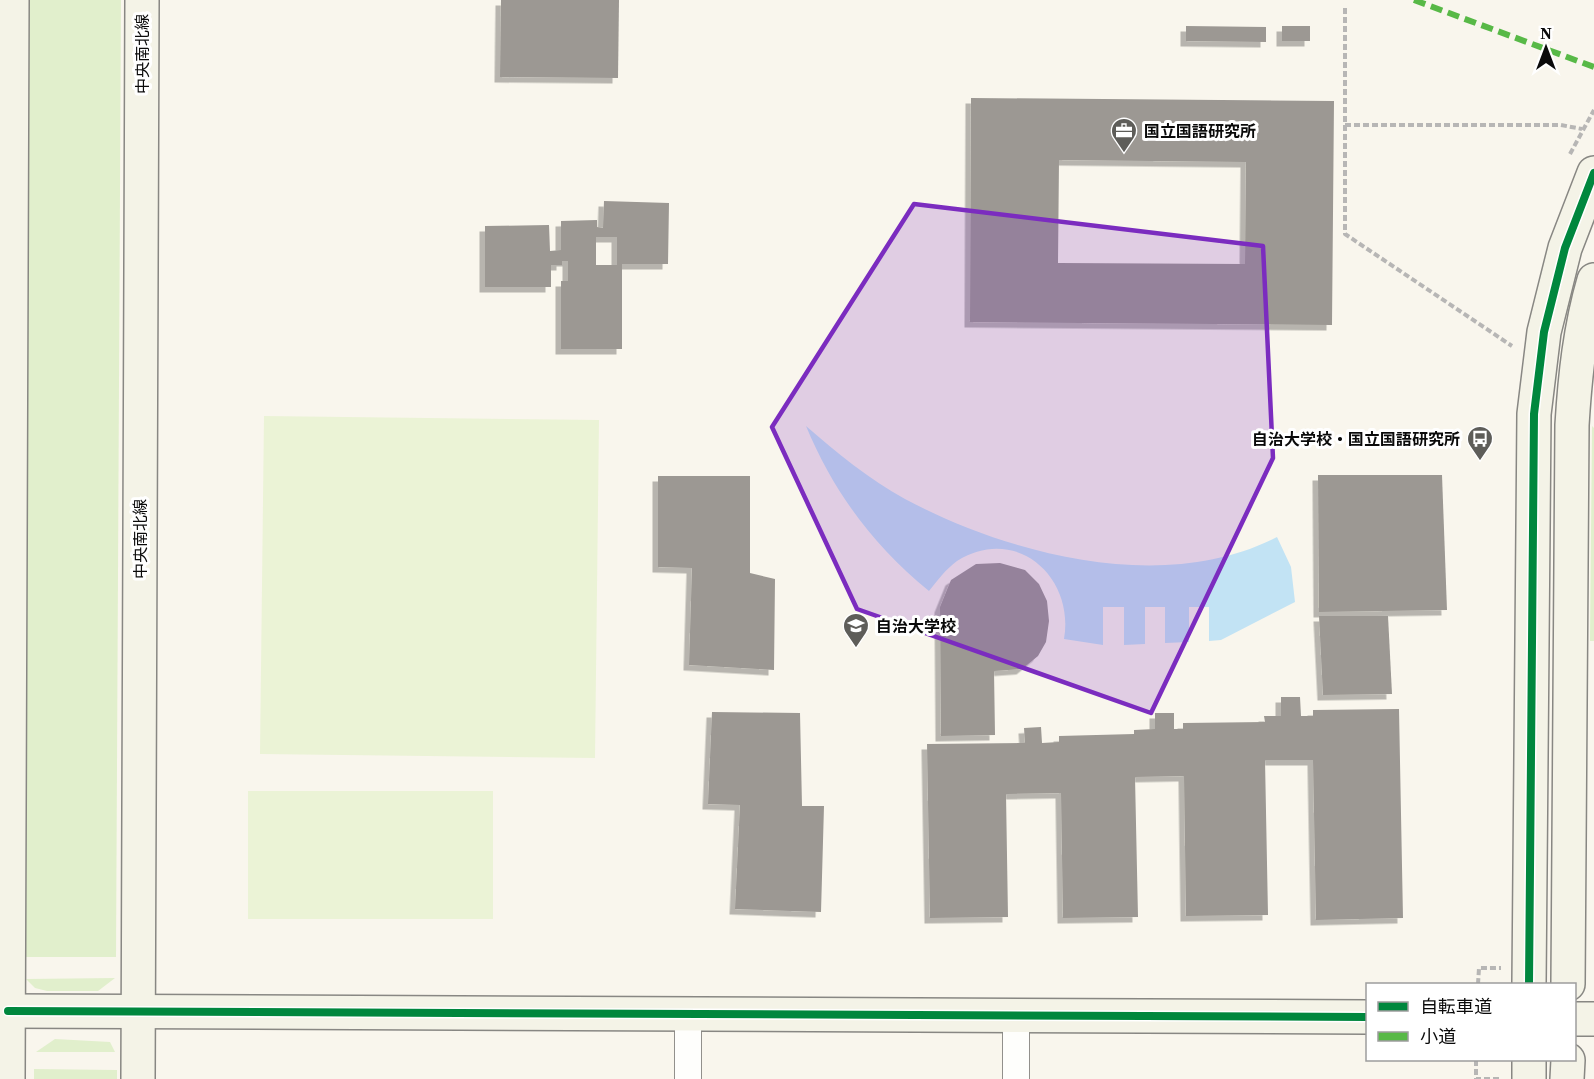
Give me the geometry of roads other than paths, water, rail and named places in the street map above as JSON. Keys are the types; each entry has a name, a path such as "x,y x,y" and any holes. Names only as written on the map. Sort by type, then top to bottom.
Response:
{"street":[{"path":"8,1079 12,0"},
{"name":"中央南北線","path":"138,1079 142,0"},
{"path":"1529,983 1534,414 1544,332 1565,248 1594,173"},
{"path":"1568,983 1572,425 1575,380 1584,313 1594,280"},
{"path":"8,1011 1366,1017"},
{"path":"688,1014 688,1079"},
{"path":"1016,1016 1016,1079"},
{"path":"1576,1018 1594,1019"},
{"path":"1529,1061 1529,1079"},
{"path":"1568,1061 1568,1079"}],"water":[{"path":"806,426 854,465 905,499 992,537 1039,551 1088,561 1138,565 1186,563 1233,554 1277,537 1291,567 1295,602 1221,640 1209,641 1209,607 1189,607 1189,642 1165,643 1165,607 1145,607 1145,644 1124,645 1124,607 1103,607 1103,645 1064,639 1065,616 1060,595 1050,577 1036,562 1019,553 1000,549 979,551 953,564 929,591 890,555 842,496"}],"place":[{"name":"国立国語研究所","path":"1124,154"},
{"name":"自治大学校・国立国語研究所","path":"1480,462"},
{"name":"自治大学校","path":"856,649"}]}
